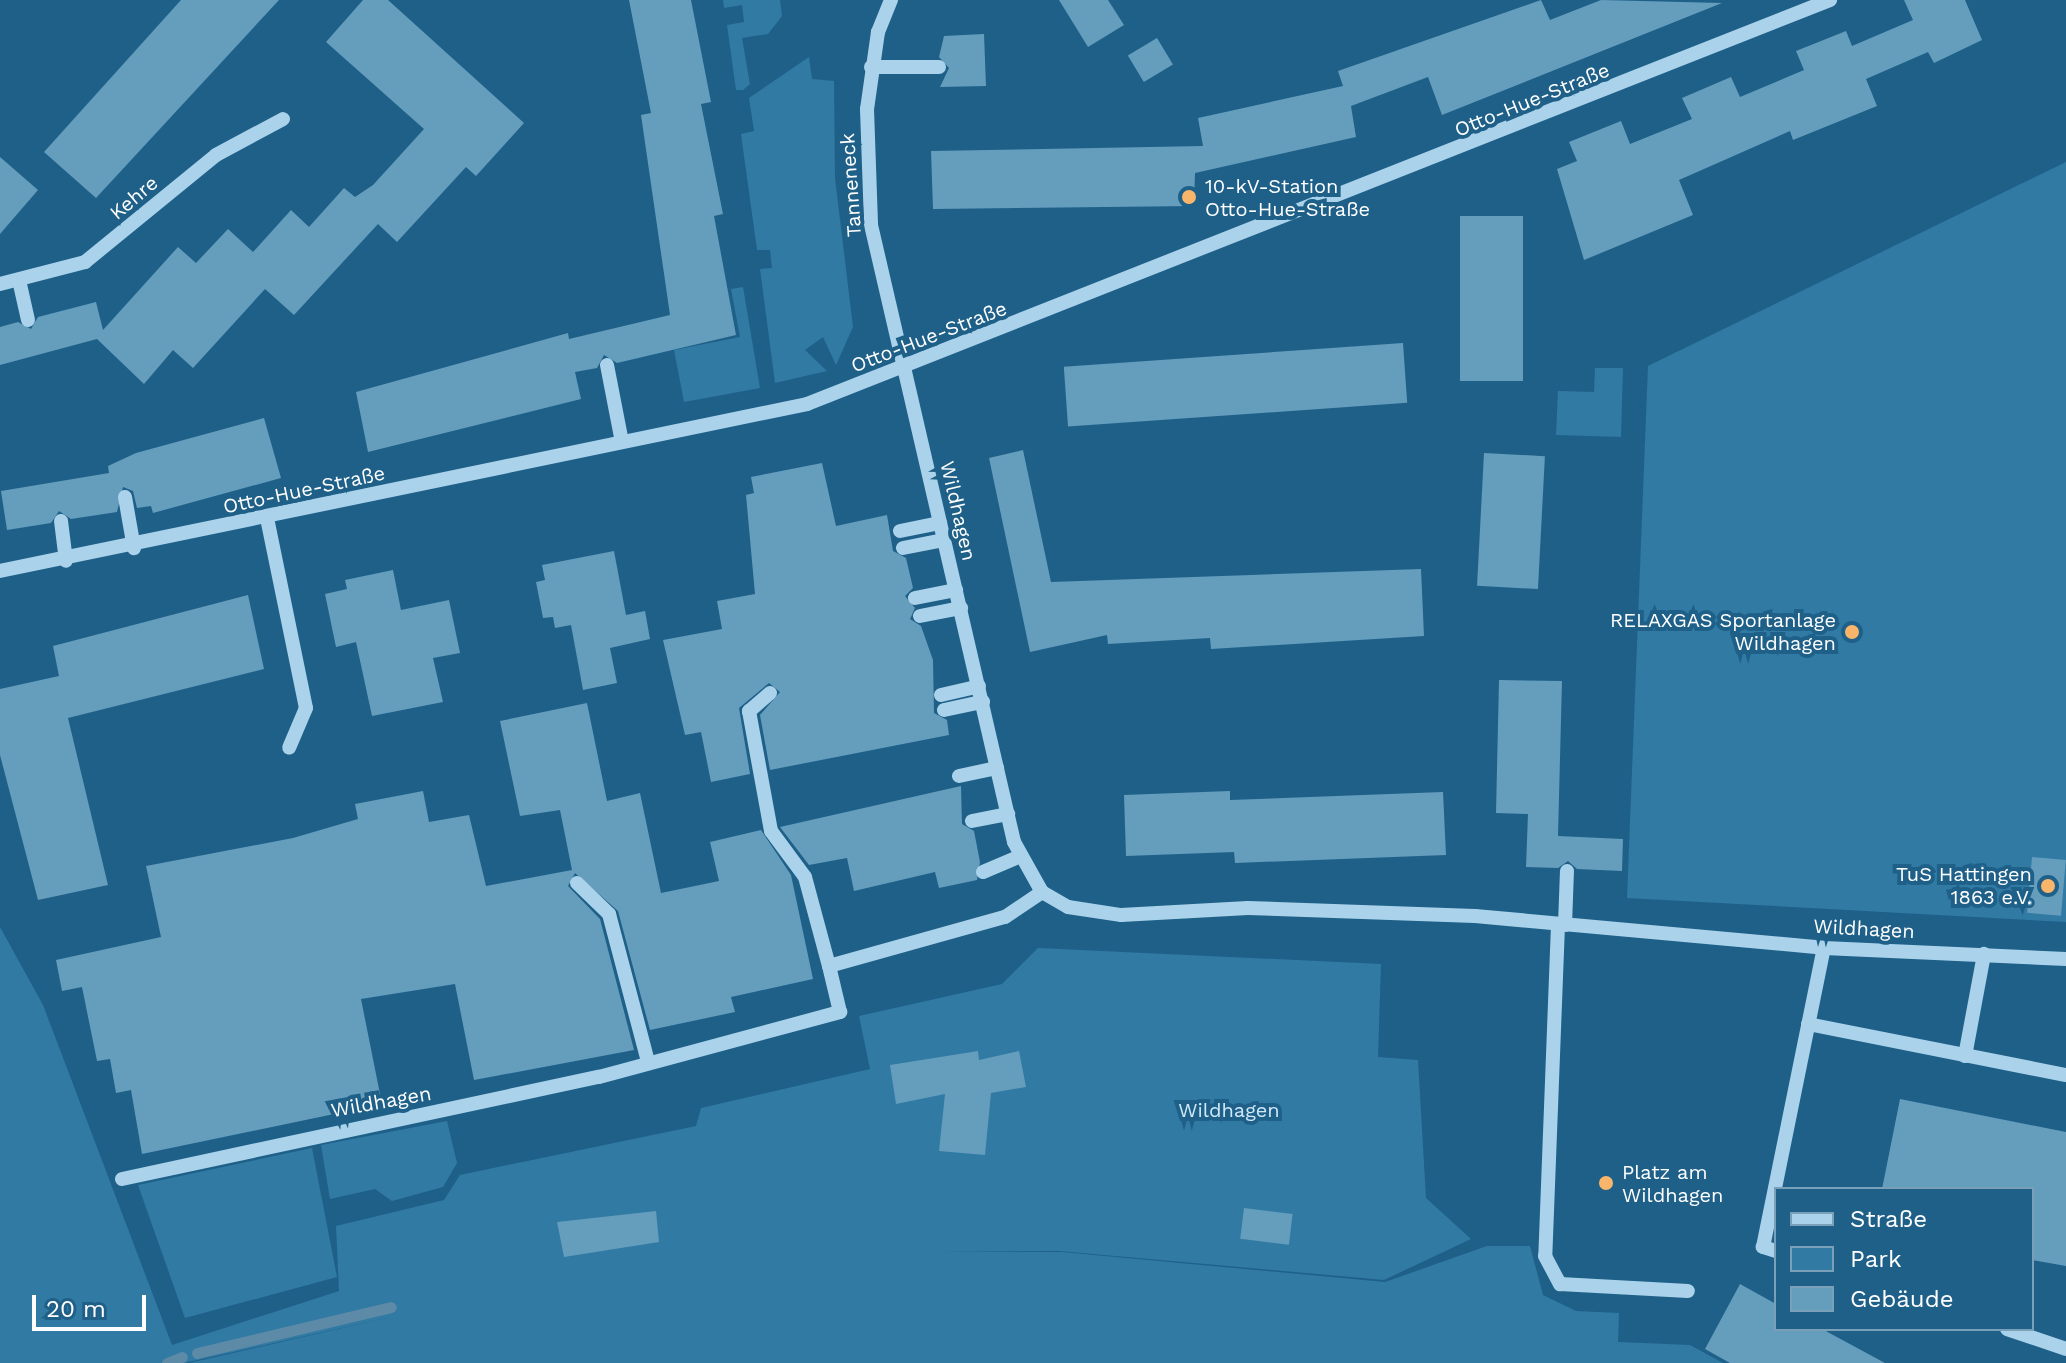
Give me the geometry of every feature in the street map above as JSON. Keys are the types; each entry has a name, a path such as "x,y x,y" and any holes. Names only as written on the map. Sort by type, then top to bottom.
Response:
{"street":[{"name":"Tanneneck","path":"891,0 871,67 871,225 906,367"},
{"name":"Otto-Hue-Straße","path":"0,571 134,548 807,404 1830,0"},
{"path":"871,67 939,67"},
{"name":"Kehre","path":"0,284 85,262 216,155 283,119"},
{"path":"19,280 28,320"},
{"path":"607,365 622,442"},
{"name":"Wildhagen","path":"906,367 1019,857 1042,892 1068,907 1121,915 1248,908 1562,925 1824,948 2066,959"},
{"path":"125,497 134,548"},
{"path":"267,518 305,698 305,722 289,748"},
{"path":"61,521 66,561"},
{"path":"900,531 940,523"},
{"path":"903,548 944,540"},
{"path":"915,598 956,590"},
{"path":"920,616 961,608"},
{"path":"979,686 943,702 983,702"},
{"name":"Wildhagen","path":"122,1179 648,1062 840,1012 805,877 771,831 749,711 770,693"},
{"path":"959,776 997,768"},
{"path":"972,821 1008,814"},
{"path":"983,872 1019,857"},
{"path":"1567,871 1545,1256 1560,1284 1688,1291"},
{"path":"577,883 609,914 648,1062"},
{"path":"829,966 1005,917 1042,892"},
{"path":"1775,1187 1824,948"},
{"path":"1965,1056 1984,954"},
{"path":"1808,1024 2066,1075"},
{"path":"1774,1192 1763,1247 1774,1250"},
{"path":"2013,1331 2066,1349"}],"green space":[{"path":"723,0 780,0 782,16 768,34 742,38 750,84 743,90 736,90 727,25 744,22 742,5 724,8"},
{"path":"809,57 812,79 834,81 835,178 853,327 836,365 823,337 805,350 827,371 775,383 760,269 772,268 770,250 757,250 741,134 754,131 749,98"},
{"name":"RELAXGAS Sportanlage Wildhagen","path":"2066,162 2066,922 1627,898 1648,366"},
{"path":"743,287 760,388 684,402 674,350 740,337 731,289"},
{"path":"1595,368 1623,368 1621,437 1556,435 1558,391 1594,392"},
{"name":"Wildhagen","path":"0,927 43,1005 172,1345 339,1291 336,1226 444,1200 460,1175 696,1126 701,1108 870,1069 859,1016 1002,984 1038,948 1381,964 1378,1057 1418,1060 1426,1198 1471,1239 1384,1280 1059,1251 940,1252 1062,1252 1385,1282 1487,1246 1530,1246 1543,1295 1576,1311 1619,1313 1618,1342 1690,1345 1723,1363 189,1363 395,1316 184,1363 0,1363"},
{"path":"447,1121 457,1163 443,1187 392,1201 375,1189 330,1199 321,1145"},
{"path":"312,1148 337,1277 185,1318 138,1185"}],"building":[{"path":"181,0 279,0 96,198 44,152"},
{"path":"363,0 388,0 524,123 476,176 466,167 397,242 378,224 294,315 265,289 193,368 173,350 144,384 97,339 0,365 0,327 18,322 31,329 38,317 96,302 103,330 178,247 196,263 228,229 253,252 291,210 309,227 344,188 355,197 373,185 424,129 326,42"},
{"path":"629,0 691,0 711,102 701,104 723,214 714,216 736,335 617,363 604,355 597,368 575,372 581,399 368,452 356,392 568,333 569,339 670,315 641,115 651,113"},
{"path":"1059,0 1108,0 1124,25 1088,47"},
{"path":"1541,0 1550,20 1601,0 1722,3 1442,115 1428,77 1351,106 1356,137 1195,173 1194,206 933,209 931,151 1203,146 1198,118 1343,86 1338,71"},
{"path":"1904,0 1965,0 1982,40 1934,63 1928,52 1866,79 1877,106 1793,140 1790,131 1679,180 1693,215 1584,260 1557,169 1577,161 1569,142 1621,121 1630,144 1692,119 1682,98 1731,77 1740,97 1804,70 1796,51 1846,31 1852,46 1913,20"},
{"path":"984,34 986,86 940,87 949,68 939,57 944,36"},
{"path":"1157,38 1173,65 1144,82 1128,56"},
{"path":"0,157 38,190 0,234"},
{"path":"1460,216 1523,216 1523,381 1460,381"},
{"path":"1403,343 1407,403 1068,427 1064,367"},
{"path":"264,418 281,478 153,513 151,506 137,508 133,491 123,487 117,512 71,519 59,511 51,523 7,530 1,491 109,473 108,466 136,453"},
{"path":"1023,450 1051,582 1421,569 1424,636 1211,649 1210,638 1108,644 1107,635 1030,652 989,458"},
{"path":"1484,453 1545,456 1538,589 1477,586"},
{"path":"822,463 836,526 887,515 893,551 906,558 913,588 905,596 915,608 910,619 921,626 933,660 934,713 947,720 949,735 770,770 760,715 780,692 769,683 739,708 750,774 711,782 701,732 685,735 663,640 722,629 717,601 755,594 746,495 754,493 751,477"},
{"path":"614,551 626,615 645,611 650,639 610,648 617,683 583,690 571,625 555,628 553,617 543,618 536,582 545,580 542,565"},
{"path":"393,570 401,610 449,600 460,653 433,658 443,702 372,716 356,642 336,647 325,594 347,589 345,580"},
{"path":"248,595 264,669 68,718 108,885 38,900 0,755 0,689 59,676 53,646"},
{"path":"1499,680 1562,681 1558,836 1623,839 1622,871 1577,869 1568,861 1558,868 1526,867 1528,814 1496,813"},
{"path":"587,703 607,801 640,793 661,893 719,881 710,842 761,830 791,875 813,979 731,997 735,1012 650,1030 618,911 575,873 568,886 600,919 634,1050 474,1080 455,984 361,999 382,1104 142,1154 131,1090 116,1093 110,1059 97,1061 82,987 62,991 56,960 161,937 146,866 293,838 358,819 355,804 423,791 429,822 469,815 486,886 572,870 560,810 520,816 500,721"},
{"path":"961,786 962,824 974,831 980,862 977,880 939,888 935,872 854,891 847,858 809,865 780,827"},
{"path":"1230,791 1230,800 1443,792 1446,855 1235,863 1234,852 1126,856 1124,795"},
{"name":"TuS Hattingen 1863 e.V.","path":"2032,857 2066,860 2061,916 2027,913"},
{"path":"978,1051 979,1060 1019,1051 1026,1087 991,1093 985,1155 939,1151 945,1094 896,1104 890,1065"},
{"path":"1900,1099 2066,1132 2066,1266 2034,1260 2034,1187 1882,1187"},
{"path":"1244,1208 1293,1214 1289,1245 1240,1239"},
{"path":"656,1211 659,1242 564,1257 557,1222"},
{"path":"1740,1284 1774,1303 1774,1331 1826,1331 1885,1363 1730,1363 1705,1349"}],"waterway":[{"path":"197,1353 391,1307"},
{"path":"167,1363 182,1357"}],"place":[{"name":"10-kV-Station Otto-Hue-Straße","path":"1189,197"},
{"name":"RELAXGAS Sportanlage Wildhagen","path":"1852,632"},
{"name":"TuS Hattingen 1863 e.V.","path":"2048,886"},
{"name":"Platz am Wildhagen","path":"1606,1183"}]}
